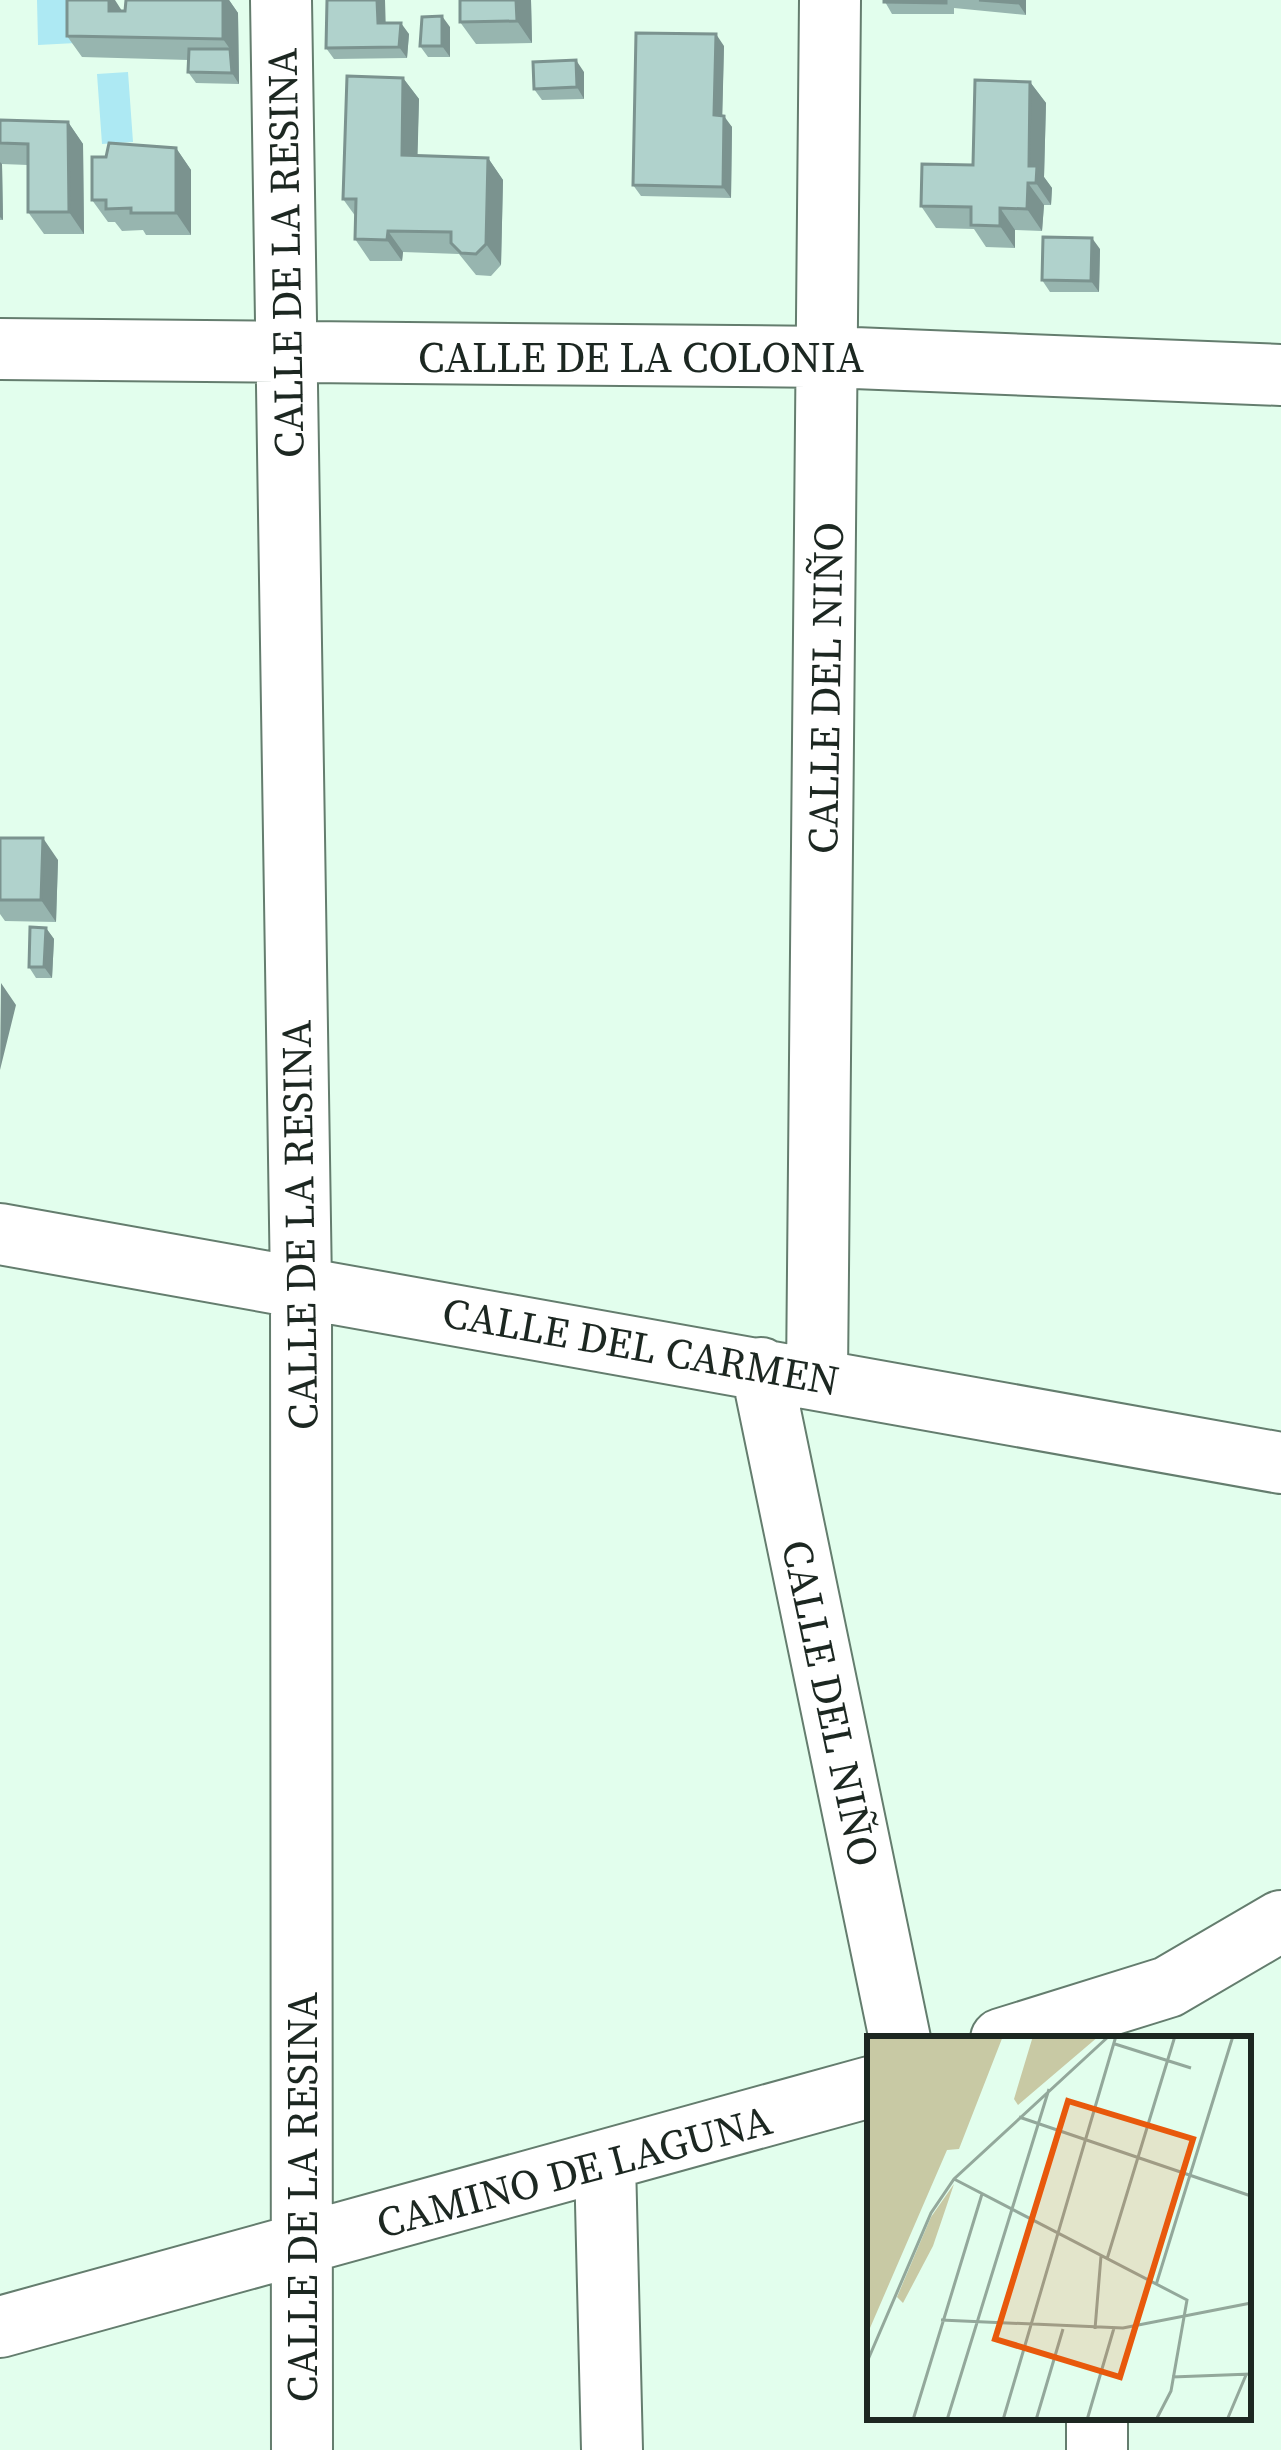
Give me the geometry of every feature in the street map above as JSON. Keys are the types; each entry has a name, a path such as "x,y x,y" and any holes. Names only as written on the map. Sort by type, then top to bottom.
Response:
{"street":[{"name":"CALLE DE LA RESINA","path":"281,0 301,1286 302,2450"},
{"name":"CALLE DEL NIÑO","path":"830,0 830,357 789,1372 900,2036"},
{"name":"CALLE DE LA COLONIA","path":"0,349 830,357 1281,375"},
{"name":"CALLE DEL CARMEN","path":"0,1234 1281,1462"},
{"path":"1020,2036 1091,2025 1168,1987 1281,1921"},
{"name":"CAMINO DE LAGUNA","path":"0,2327 867,2088"},
{"path":"605,2162 612,2450"}],"water":[{"path":"37,0 75,0 76,43 38,45"},
{"path":"128,72 133,142 102,144 97,74"}],"building":[{"path":"67,0 109,0 109,11 125,11 126,0 223,0 223,39 67,36"},
{"path":"327,0 377,0 378,23 401,23 399,47 326,48"},
{"path":"460,0 516,0 517,21 460,22"},
{"path":"946,0 946,3 884,2"},
{"path":"442,16 442,46 420,46 422,17"},
{"path":"636,33 716,34 714,115 724,116 723,187 633,185"},
{"path":"189,49 230,49 232,73 188,72"},
{"path":"576,60 577,87 534,89 533,62"},
{"path":"347,76 403,78 402,155 488,158 486,244 476,254 461,253 451,243 451,232 388,231 387,240 355,239 356,199 343,199"},
{"path":"975,80 1030,82 1029,166 1037,166 1036,183 1028,183 1027,209 1000,208 1000,226 971,225 971,207 921,206 922,164 973,165"},
{"path":"0,120 68,122 69,212 28,212 28,144 0,143"},
{"path":"109,143 176,148 176,213 131,213 131,208 106,209 106,200 92,200 92,157 106,157"},
{"path":"1043,237 1092,238 1091,281 1042,280"},
{"path":"0,838 43,838 41,900 0,900"},
{"path":"30,927 46,928 44,967 29,967"}]}
